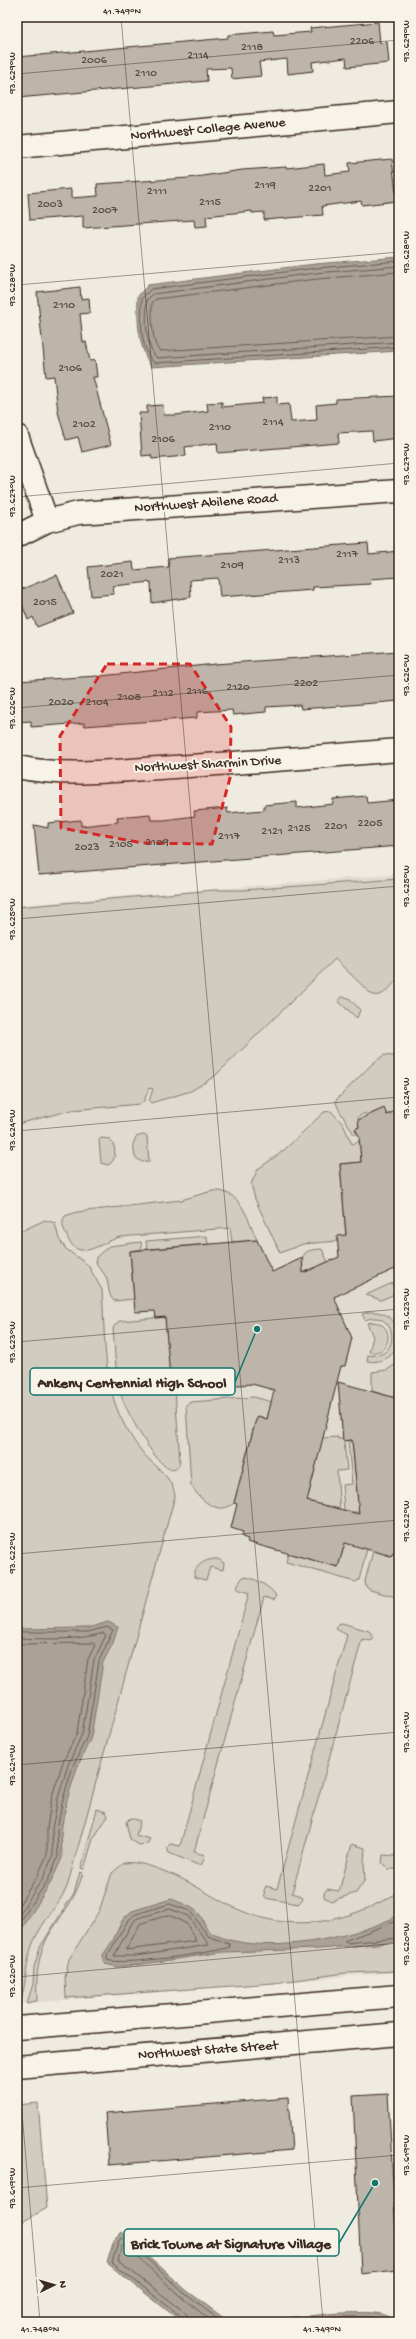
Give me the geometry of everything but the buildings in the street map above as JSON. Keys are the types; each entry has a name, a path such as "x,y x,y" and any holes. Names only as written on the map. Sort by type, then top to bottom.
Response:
{"street":[{"name":"Northwest College Avenue","path":"17,147 399,112"},
{"path":"17,436 47,521"},
{"name":"Northwest Abilene Road","path":"17,536 47,521 78,513 399,491"},
{"name":"Northwest Sharmin Drive","path":"17,767 34,771 71,773 273,762 399,750"},
{"path":"17,2028 399,1996"},
{"name":"Northwest State Street","path":"17,2067 399,2034"}],"highlighted area":[{"path":"107,664 190,664 231,727 230,778 212,844 143,843 61,828 60,736"}],"shaded area":[{"path":"399,874 399,1972 17,2004 17,905"},
{"path":"399,879 399,978 383,993 379,995 371,994 335,959 215,1076 191,1091 151,1103 149,1101 153,1089 149,1088 144,1101 140,1104 72,1110 17,1124 17,907 214,890 242,890"},
{"path":"343,997 349,998 360,1010 357,1018 339,1002 339,999"},
{"path":"384,1055 393,1056 399,1061 399,1109 387,1115 383,1109 366,1116 365,1113 358,1117 359,1127 356,1129 358,1133 354,1135 340,1112 336,1100 372,1064"},
{"path":"331,1111 343,1124 352,1144 360,1141 361,1162 340,1164 346,1235 338,1241 303,1244 280,1253 255,1199 251,1184 258,1169 283,1151 324,1112"},
{"path":"143,1135 147,1136 149,1161 142,1162 135,1157 133,1144 136,1137"},
{"path":"101,1138 109,1139 115,1149 113,1160 108,1165 101,1163 99,1140"},
{"path":"212,1191 222,1191 237,1200 246,1215 257,1240 232,1242 230,1228 120,1237 97,1247 83,1250 76,1249 71,1244 63,1227 63,1220 65,1216 77,1212 181,1200"},
{"path":"45,1220 55,1223 59,1239 66,1249 88,1265 102,1290 106,1354 110,1386 114,1402 130,1435 143,1453 167,1477 174,1489 175,1496 67,1887 41,1928 30,1950 24,1988 20,2003 17,2004 17,1233"},
{"path":"207,1236 208,1244 147,1249 146,1241"},
{"path":"141,1242 142,1249 130,1251 134,1299 114,1301 110,1294 106,1276 96,1263 96,1257 109,1246"},
{"path":"322,1249 328,1262 303,1273 304,1254 310,1250"},
{"path":"399,1280 399,1292 381,1300 366,1295"},
{"path":"369,1312 382,1313 391,1319 397,1328 398,1338 396,1348 390,1356 380,1361 367,1361 368,1355 379,1355 387,1350 391,1343 392,1335 389,1327 384,1321 376,1318 365,1320 362,1314"},
{"path":"165,1317 175,1389 180,1462 175,1469 167,1468 158,1459 139,1432 125,1405 118,1381 113,1328 119,1321"},
{"path":"373,1322 380,1324 385,1328 388,1333 388,1339 386,1345 382,1349 376,1352 369,1352 373,1337 367,1323"},
{"path":"399,1362 399,1399 372,1391 372,1372 387,1370"},
{"path":"254,1397 272,1402 267,1419 258,1416 255,1423 234,1503 228,1507 215,1507 204,1501 191,1485 186,1405 191,1402"},
{"path":"338,1437 338,1439 343,1439 344,1441 347,1470 337,1471 340,1511 307,1501 322,1438"},
{"path":"352,1440 359,1512 349,1512 344,1510 342,1485 352,1484 348,1441"},
{"path":"377,1536 384,1554 391,1556 393,1553 399,1554 399,1598 370,1590 366,1587 365,1581"},
{"path":"370,1537 359,1580 355,1582 286,1562 288,1553 338,1567 345,1543"},
{"path":"218,1559 224,1563 223,1570 210,1567 206,1580 194,1577 196,1569 202,1563"},
{"path":"243,1577 252,1578 262,1583 276,1596 274,1600 264,1597 194,1852 205,1855 202,1864 198,1865 169,1853 167,1847 170,1844 180,1846 249,1593 237,1589 238,1584"},
{"path":"342,1623 369,1631 374,1638 371,1641 362,1639 292,1893 302,1896 303,1899 298,1904 265,1898 264,1890 266,1886 277,1889 347,1635 336,1629 338,1624"},
{"path":"97,1809 106,1812 108,1816 93,1839 84,1869 81,1868"},
{"path":"130,1818 140,1821 136,1835 150,1839 147,1844 139,1845 130,1839 126,1822"},
{"path":"399,1841 399,1869 388,1869 382,1863 383,1855 395,1856"},
{"path":"352,1844 365,1848 365,1880 356,1893 331,1901 324,1897 324,1893 327,1889 339,1891"},
{"path":"124,1863 151,1866 183,1879 231,1906 253,1915 274,1921 295,1923 316,1922 337,1918 358,1912 399,1892 399,1971 345,1973 274,1983 66,1998 65,1977 69,1959 99,1911 112,1873"},
{"path":"80,1872 83,1873 80,1883 68,1906 49,1935 42,1951 37,1976 37,2001 27,2003 33,1984 34,1967 40,1947 74,1893"},
{"path":"38,2103 47,2208 17,2225 17,2105"}],"water":[{"path":"399,257 399,351 151,367 143,350 138,324 138,296 148,285 315,264"},
{"path":"108,1622 118,1627 113,1643 103,1662 91,1737 77,1768 67,1800 61,1830 62,1858 51,1882 17,1937 17,1629 88,1628"},
{"path":"171,1899 194,1909 200,1915 211,1933 233,1941 256,1944 281,1944 333,1938 380,1924 399,1915 399,1942 319,1949 223,1952 117,1967 106,1964 103,1961 103,1955 113,1940 123,1919 132,1911"},
{"path":"122,2232 186,2290 229,2322 182,2322 107,2263 114,2240"},
{"path":"340,2313 378,2313 392,2318 397,2322 241,2322"}],"place":[{"name":"Ankeny Centennial High School","path":"257,1329"},
{"name":"Brick Towne at Signature Village","path":"375,2183"}]}
